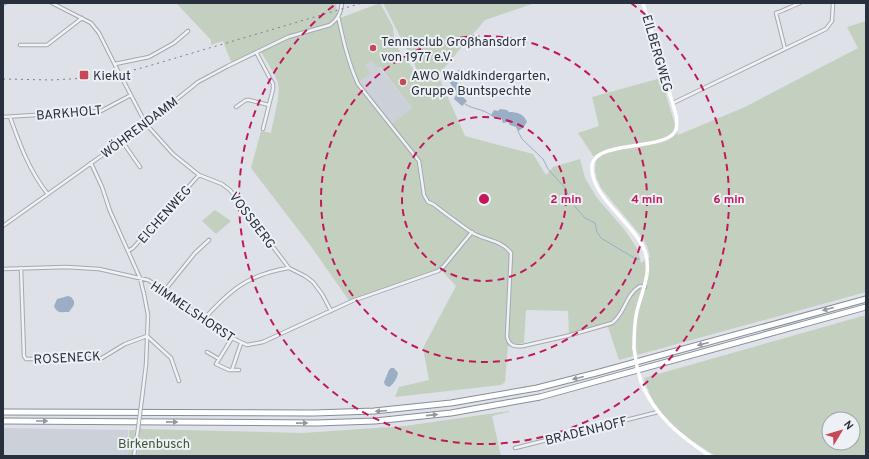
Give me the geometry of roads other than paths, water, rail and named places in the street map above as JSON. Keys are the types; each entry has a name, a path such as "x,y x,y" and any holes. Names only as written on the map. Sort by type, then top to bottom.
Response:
{"highway":[{"path":"3,412 314,413 374,411 450,403 537,388 866,299"},
{"path":"3,421 316,423 375,421 451,413 540,397 866,308"}],"main road":[{"name":"EILBERGWEG","path":"644,3 677,125 673,134 662,140 624,147 608,152 594,160 592,166 594,180 602,195 635,234 644,249 648,273 645,287"},
{"path":"645,287 637,311 634,333 634,348 641,382 651,403 658,412 674,429 696,447 710,456"}],"street":[{"name":"VOSSBERG","path":"52,3 91,23 96,28 146,124 173,154 199,175 222,184 230,190 288,268 305,276 313,282 322,294 331,311"},
{"path":"342,3 341,13 338,16 352,71 358,84 419,161 424,195 428,202 472,232 488,240 502,244 508,248 511,253 508,342 517,347 523,346 567,336 612,323 617,319 632,292 640,286 645,287"},
{"path":"785,49 776,13 800,3"},
{"path":"672,103 785,49 829,26 833,18 833,3"},
{"name":"WÖHRENDAMM","path":"134,456 146,365 148,315 140,278 110,211 102,187 91,163 146,124 198,82 288,37 330,25 336,21 338,16"},
{"path":"20,45 47,45 82,18"},
{"path":"116,65 149,58 174,43 188,31"},
{"path":"256,52 273,84 263,130"},
{"name":"BARKHOLT","path":"3,117 101,111 131,96"},
{"path":"236,107 246,100 269,105"},
{"path":"10,117 24,154 35,176 48,193"},
{"path":"122,141 140,167"},
{"path":"3,226 91,163"},
{"name":"EICHENWEG","path":"128,251 199,175"},
{"name":"HIMMELSHORST","path":"3,269 66,267 99,269 148,280 165,290 232,338 247,345 263,342 364,296 438,271 444,266 472,232"},
{"path":"165,290 194,253 209,240"},
{"name":"ROSENECK","path":"21,268 24,356 26,359 102,358 125,344 147,336"},
{"path":"204,319 225,297 242,284 265,273 288,268"},
{"path":"147,336 171,358 179,381"},
{"path":"232,338 216,363 217,365 232,370 239,370"},
{"path":"232,370 241,343"},
{"path":"207,352 219,359"},
{"name":"BRADENHOFF","path":"515,448 658,412"}],"water":[{"path":"462,68 464,71 456,80 460,94 467,101 462,106 454,99 456,91 450,83 453,74"},
{"path":"500,109 520,114 527,122 523,128 518,131 516,127 510,125 508,122 503,123 501,117 492,117 491,115 494,110 498,111"},
{"path":"68,296 74,301 74,305 69,312 60,312 54,306 57,299"},
{"path":"391,368 394,368 398,373 395,381 389,387 385,385 384,382"}],"waterway":[{"path":"465,104 491,115"},
{"path":"518,131 522,139 543,159 548,169 566,189 570,201 585,218 595,223 597,232 601,238 636,259 639,259"}],"railway":[{"path":"3,79 51,80 107,77 362,3"}],"place":[{"name":"Tennisclub Großhansdorf von 1977 e.V.","path":"373,48"},
{"name":"Kiekut","path":"84,75"},
{"name":"AWO Waldkindergarten, Gruppe Buntspechte","path":"403,82"}],"park label":[{"name":"Birkenbusch","path":"154,443"}]}
